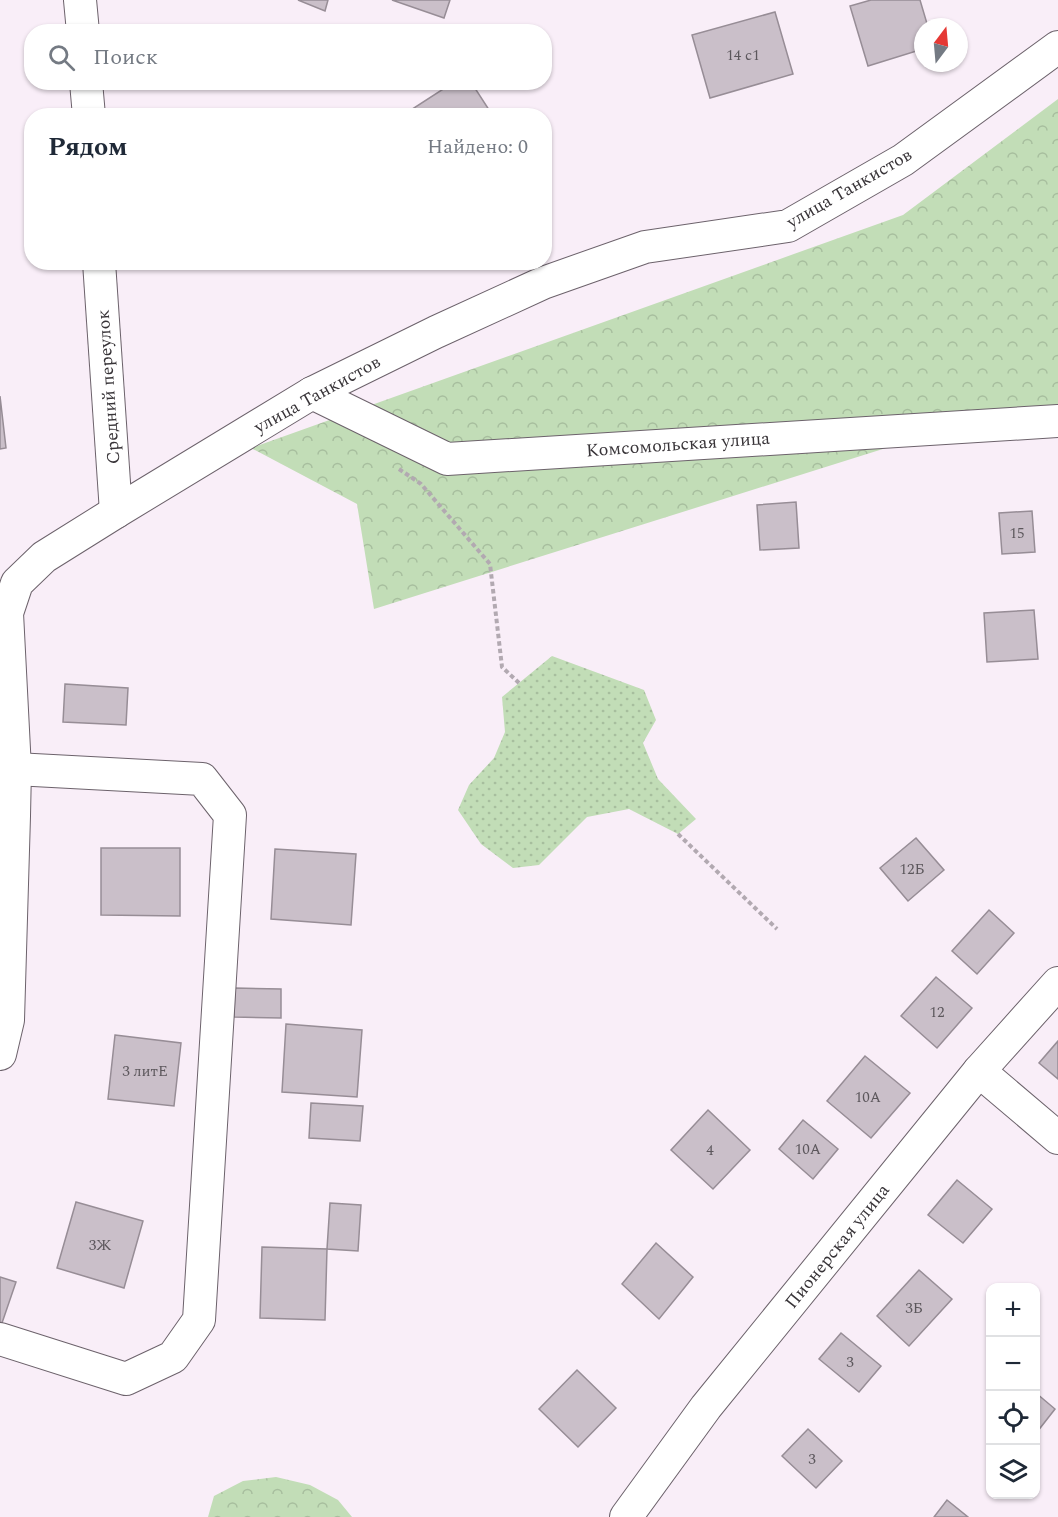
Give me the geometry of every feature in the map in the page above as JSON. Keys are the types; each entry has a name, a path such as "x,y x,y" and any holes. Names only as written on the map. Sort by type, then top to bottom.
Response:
{"street":[{"path":"81,0 82,24"},
{"name":"улица Танкистов","path":"0,1054 8,1020 15,769 7,613 9,576 44,557 312,393 543,283 645,247 788,226 903,160 1058,47"},
{"path":"86,90 88,108"},
{"name":"Средний переулок","path":"100,270 116,512"},
{"name":"Комсомольская улица","path":"312,393 447,459 1058,421"},
{"path":"0,1339 126,1379 173,1357 199,1320 230,815 202,779 15,769"},
{"name":"Пионерская улица","path":"626,1517 706,1407 979,1071 1058,983"},
{"path":"979,1071 1058,1138"}],"path":[{"path":"395,466 421,484 490,564 502,667 519,683"},
{"path":"678,834 777,929"}],"green space":[{"path":"1058,99 1058,411 991,415 374,609 357,504 251,448 903,215"},
{"path":"552,656 644,690 656,720 643,743 658,779 696,819 678,834 629,809 587,817 539,865 513,868 481,844 458,810 469,785 494,758 505,732 502,697"},
{"path":"276,1477 310,1485 338,1500 352,1517 208,1517 214,1496 243,1481"}],"building":[{"path":"298,0 328,0 325,11"},
{"path":"392,0 450,0 444,18"},
{"path":"871,0 920,0 925,18 914,18 914,52 868,66 850,6"},
{"path":"775,12 793,74 710,98 692,35"},
{"path":"442,90 476,90 488,108 414,108"},
{"path":"0,396 6,448 0,449"},
{"path":"796,502 799,548 760,550 757,505"},
{"path":"1032,511 1035,552 1002,554 999,513"},
{"path":"1034,610 1038,659 987,662 984,613"},
{"path":"65,684 128,688 126,725 63,722"},
{"path":"916,838 944,870 908,901 880,868"},
{"path":"101,848 180,848 180,916 101,915"},
{"path":"275,849 356,854 351,925 271,919"},
{"path":"989,910 1014,933 977,974 952,951"},
{"path":"936,977 972,1008 937,1048 901,1016"},
{"path":"235,988 281,989 281,1018 234,1017"},
{"path":"286,1024 362,1030 357,1097 282,1092"},
{"path":"115,1035 181,1043 174,1106 108,1099"},
{"path":"1058,1041 1058,1079 1039,1063"},
{"path":"865,1056 910,1093 871,1138 827,1101"},
{"path":"311,1103 363,1106 360,1141 309,1138"},
{"path":"708,1110 750,1150 713,1189 671,1150"},
{"path":"803,1120 838,1149 813,1179 779,1149"},
{"path":"957,1180 992,1209 963,1243 928,1215"},
{"path":"76,1202 143,1221 124,1288 57,1268"},
{"path":"330,1203 361,1205 358,1251 327,1249"},
{"path":"656,1243 693,1277 659,1319 622,1284"},
{"path":"262,1247 327,1249 325,1320 260,1318"},
{"path":"919,1270 952,1299 909,1346 877,1316"},
{"path":"0,1277 16,1282 2,1323 0,1322"},
{"path":"841,1333 881,1366 859,1392 819,1359"},
{"path":"577,1370 616,1408 578,1447 539,1409"},
{"path":"1040,1396 1055,1409 1040,1428"},
{"path":"808,1429 842,1461 816,1488 782,1456"},
{"path":"947,1500 968,1517 934,1517"}]}
